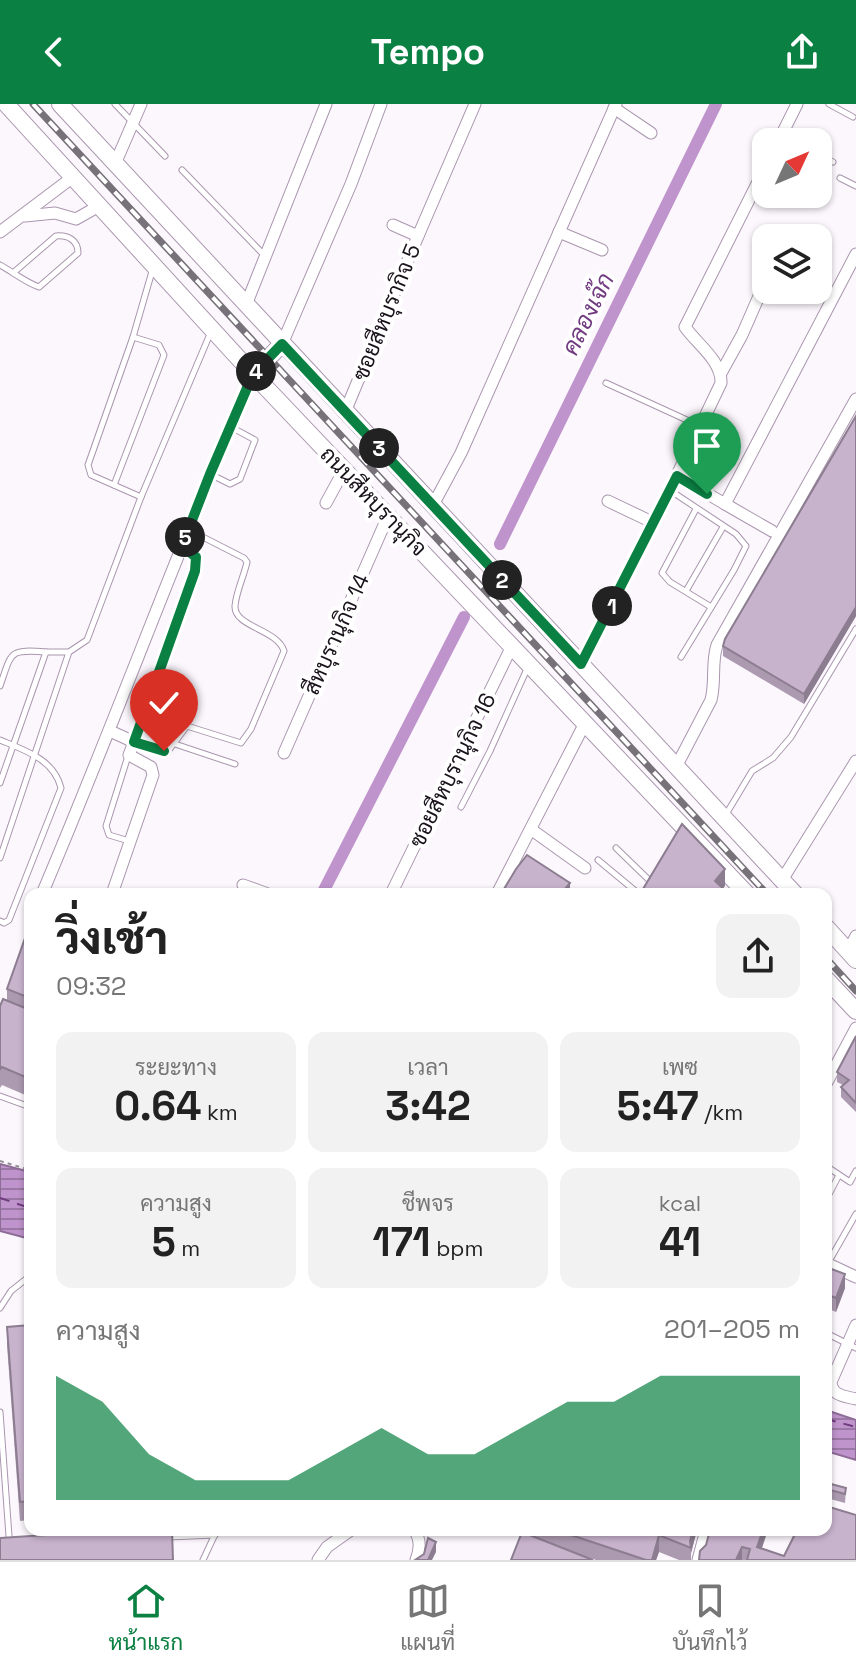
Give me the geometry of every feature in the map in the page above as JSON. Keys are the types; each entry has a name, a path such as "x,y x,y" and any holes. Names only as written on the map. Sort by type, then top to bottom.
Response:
{"main road":[{"name":"ถนนสีหบุรานุกิจ","path":"6,104 253,374 585,723 679,830 741,888"},
{"name":"ถนนสีหบุรานุกิจ","path":"60,104 789,888"},
{"path":"253,374 282,344"},
{"path":"832,932 853,949"},
{"path":"832,985 856,1011"}],"street":[{"path":"115,164 141,104"},
{"path":"246,305 326,104"},
{"path":"282,344 351,184 381,104"},
{"path":"418,236 475,104"},
{"path":"785,128 797,104"},
{"path":"433,505 461,453 615,106 651,133"},
{"path":"0,232 73,177"},
{"path":"721,373 685,327 752,194"},
{"path":"22,216 55,213 76,219 99,206"},
{"name":"ซอยสีหบุรากิจ 5","path":"345,412 418,236 393,225"},
{"path":"559,232 602,250"},
{"path":"725,504 851,278 856,254"},
{"path":"581,664 677,476 721,383 721,373 756,304"},
{"path":"45,888 110,731 187,530 253,374"},
{"path":"677,765 711,700 714,688 713,656 717,645 856,399"},
{"path":"326,503 344,470"},
{"path":"677,476 772,531"},
{"path":"608,501 654,523"},
{"name":"สีหบุรานุกิจ 14","path":"284,753 388,516"},
{"path":"114,888 153,771 129,755 195,571 196,557 182,546"},
{"name":"ซอยสีหบุรานุกิจ 16","path":"394,888 512,646"},
{"path":"500,888 585,723"},
{"path":"110,731 134,742"},
{"path":"782,880 856,761"},
{"path":"532,830 585,868"},
{"path":"644,888 656,869"},
{"path":"243,885 251,888"},
{"path":"832,1073 856,1028"},
{"path":"832,1265 855,1275"},
{"path":"832,1380 852,1346 856,1325"},
{"path":"832,1390 856,1399"},
{"path":"318,1560 327,1547 343,1536"},
{"path":"416,1560 420,1552 417,1536"},
{"path":"698,1560 704,1536"}],"lane":[{"path":"115,104 165,156"},
{"path":"829,104 853,117"},
{"path":"182,170 266,257"},
{"path":"840,178 856,186"},
{"path":"0,265 13,273 39,287 78,253 76,241 56,236 13,273"},
{"path":"141,497 91,475 88,465 133,337 154,266"},
{"path":"0,686 13,654 22,650 69,652 87,640 141,497 212,329"},
{"path":"114,485 164,355 159,345 133,337"},
{"path":"606,383 700,426"},
{"path":"210,474 230,484 240,479 255,440 231,426"},
{"path":"670,490 743,540 746,546 681,657"},
{"path":"696,509 662,573 670,582 711,607"},
{"path":"686,591 723,527"},
{"path":"134,742 164,751 175,744 187,726 236,743 244,742 284,651 278,641 237,615 235,606 247,562 244,558 187,530"},
{"path":"725,817 752,771 773,758 791,737 856,629"},
{"path":"0,783 46,652"},
{"path":"0,858 69,652"},
{"path":"461,807 529,664"},
{"path":"0,740 35,756 55,774 61,788 9,920 4,923 0,921"},
{"path":"175,744 235,764"},
{"path":"129,755 106,826 109,835 129,841"},
{"path":"616,848 649,880"},
{"path":"598,860 633,888"},
{"path":"0,1096 24,1105"},
{"path":"832,1170 853,1184 856,1171"},
{"path":"832,1188 839,1175"},
{"path":"832,1255 856,1214"},
{"path":"0,1308 11,1291 24,1281"},
{"path":"832,1336 852,1346"},
{"path":"0,1412 3,1489 9,1536"},
{"path":"160,1538 179,1536"},
{"path":"203,1560 214,1536"}],"path":[{"path":"0,1161 24,1168"}],"shaded area":[{"path":"0,1164 24,1170 24,1237 0,1231"},
{"path":"832,1412 856,1420 856,1460 832,1453"}],"building":[{"path":"856,416 856,607 804,694 723,646"},
{"path":"682,824 725,869 715,881 723,888 644,888"},
{"path":"527,855 570,883 566,888 505,888"},
{"path":"24,941 24,996 7,989"},
{"path":"3,999 24,1008 24,1076 2,1067 0,1069 0,1006"},
{"path":"856,1036 856,1103 841,1087 849,1080 837,1072"},
{"path":"832,1269 845,1274 836,1298 832,1296"},
{"path":"24,1326 24,1502 20,1502 7,1327"},
{"path":"832,1484 846,1488 845,1494 832,1491"},
{"path":"832,1508 856,1515 856,1560 747,1560 750,1549 742,1547 736,1560 699,1560 708,1536 761,1536 757,1547 784,1556 794,1536 832,1536"},
{"path":"172,1536 173,1560 0,1560 0,1538"},
{"path":"520,1536 532,1536 593,1560 511,1560"},
{"path":"574,1536 659,1536 652,1560"},
{"path":"661,1536 691,1536 691,1548"},
{"path":"428,1538 436,1542 428,1560 415,1560 424,1554"}],"waterway":[{"name":"คลองเจ๊ก","path":"500,544 716,104"},
{"name":"คลองเจ๊ก","path":"325,888 464,617"}],"ferry route":[{"path":"0,1198 24,1206"},
{"path":"832,1421 856,1427"}],"railway":[{"path":"33,104 761,888"},
{"path":"832,965 856,991"}],"route":[{"path":"164,751 134,742 195,571 196,557 182,546 253,374 282,344 581,664 677,476 707,494"}]}
